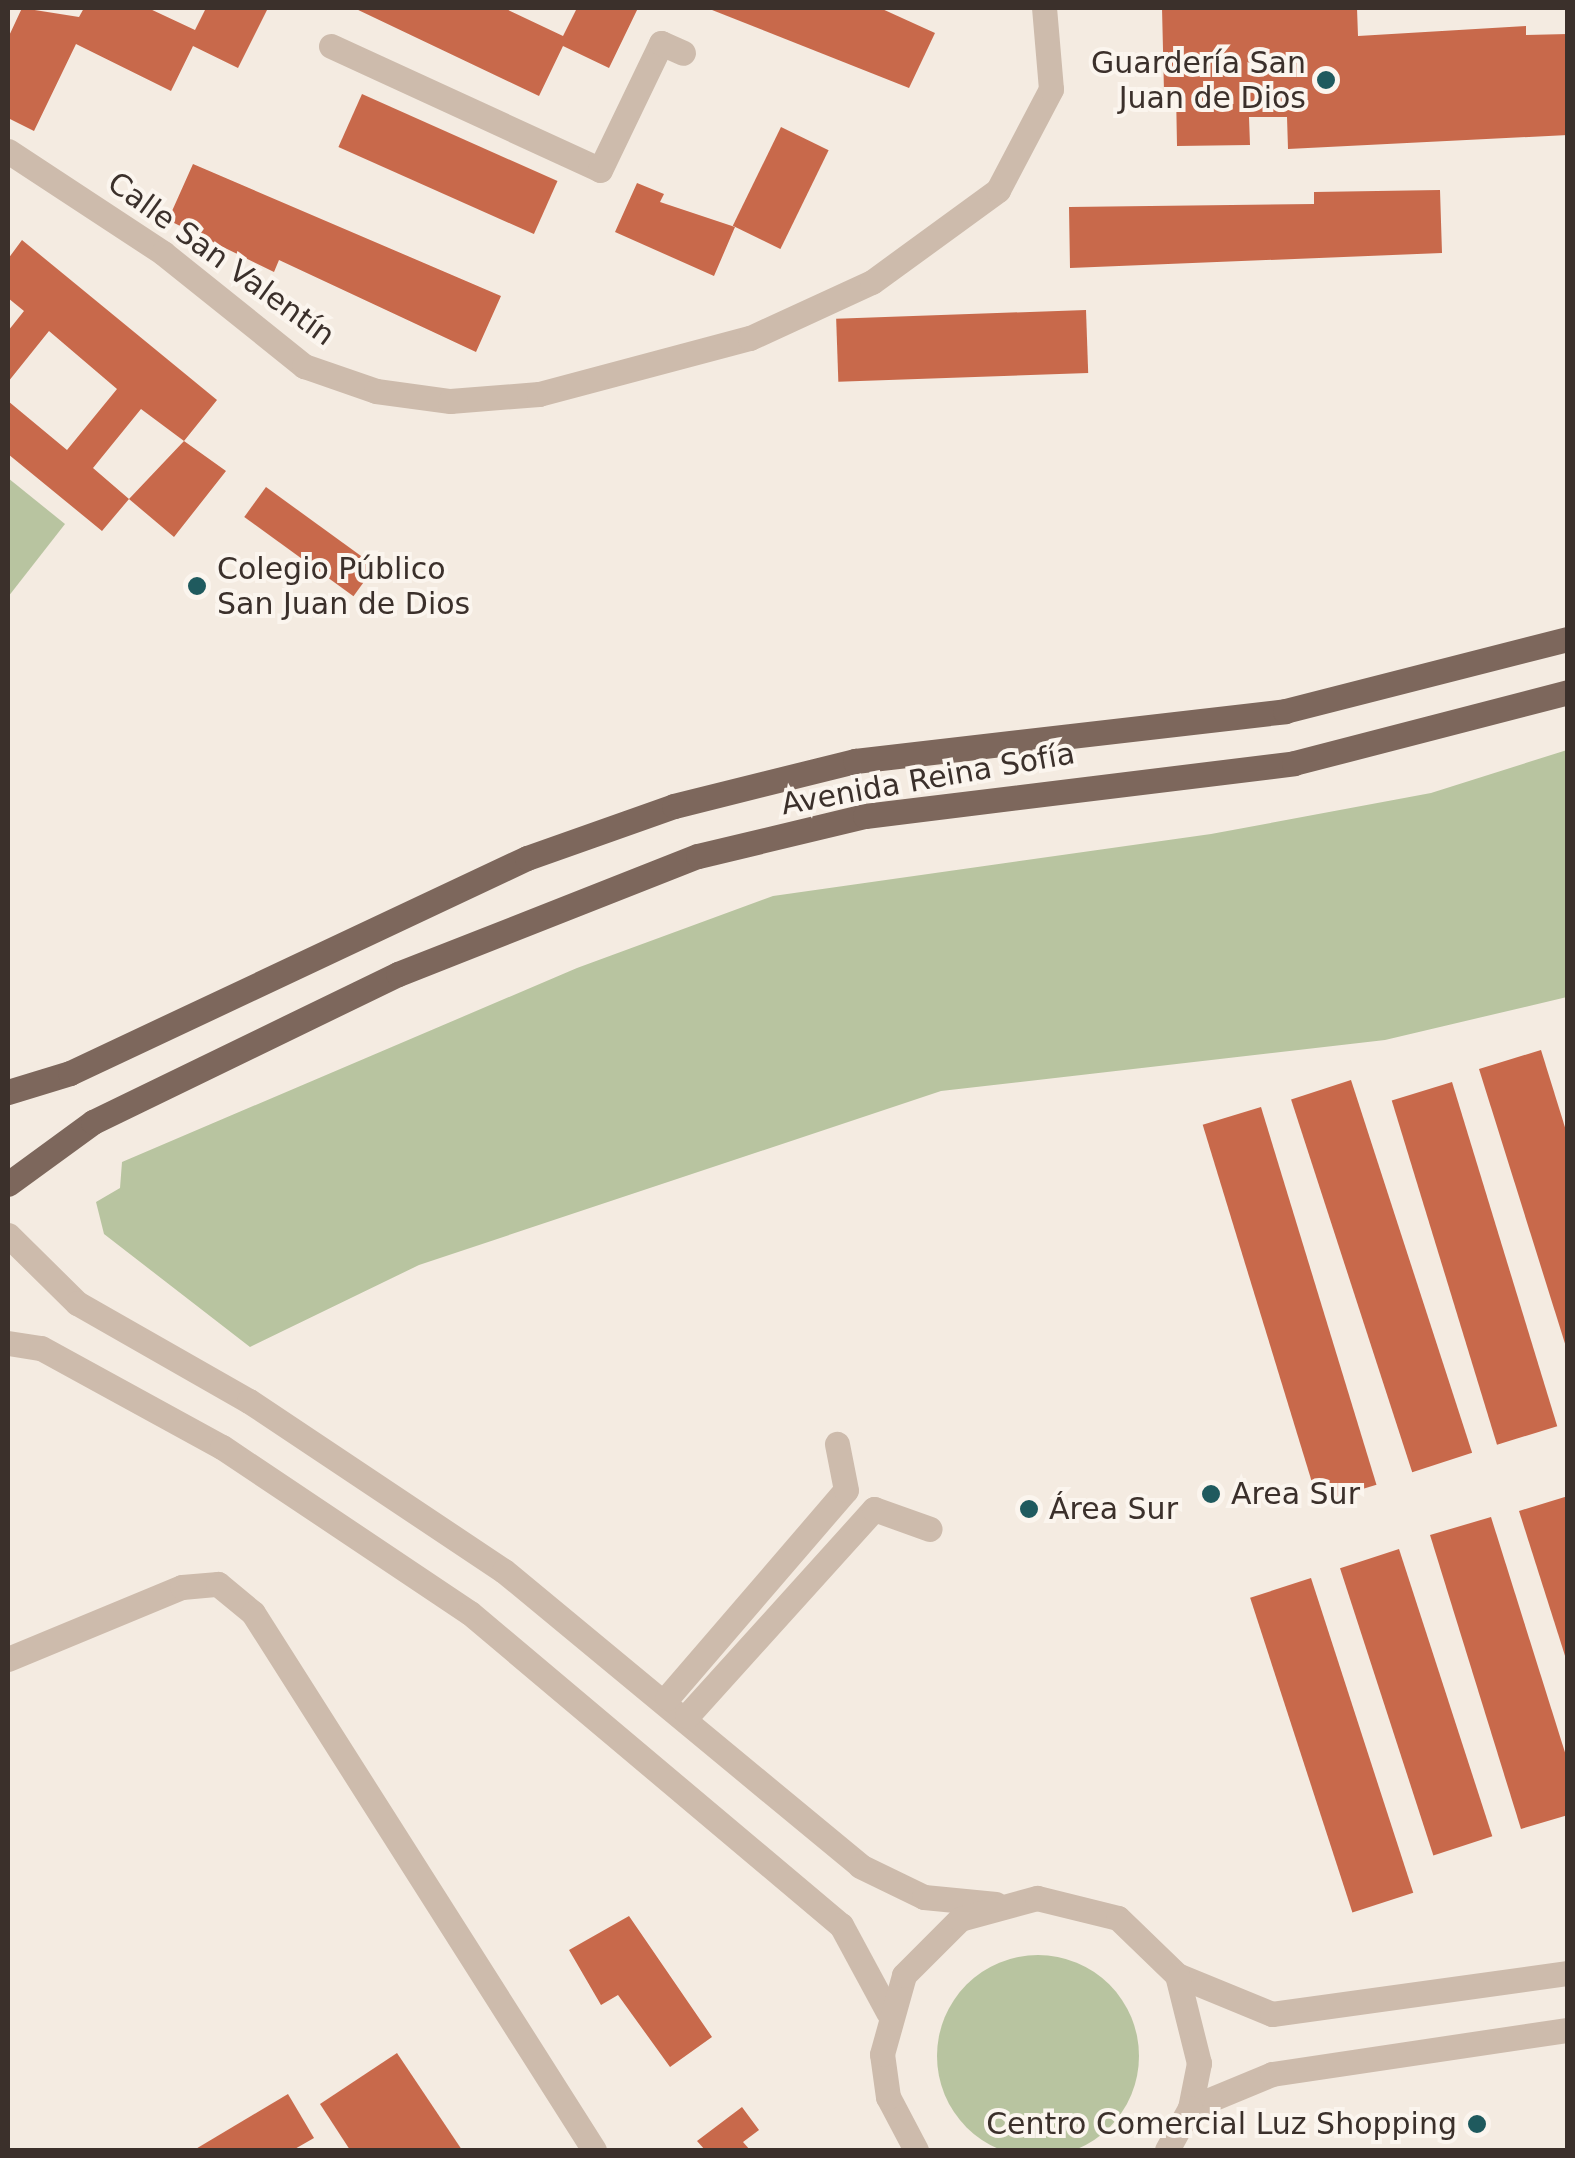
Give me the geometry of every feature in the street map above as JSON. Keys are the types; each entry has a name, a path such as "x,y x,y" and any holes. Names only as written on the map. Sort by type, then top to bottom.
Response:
{"main road":[{"name":"Avenida Reina Sofía","path":"8,1092 70,1073 527,858 674,806 855,761 1285,711 1568,639"},
{"name":"Avenida Reina Sofía","path":"8,1184 93,1122 380,982 698,856 864,816 1294,762 1568,692"}],"street":[{"name":"Calle San Valentín","path":"8,151 163,253 304,366 376,392 450,401 540,394 648,372 766,330 872,282 998,190 1051,89 1044,8"},
{"path":"331,46 600,170 661,43 684,53"},
{"path":"8,1236 77,1303 368,1476 667,1698 891,1886 996,1904 1079,1902 1152,1942 1177,1975 1199,2063 1190,2108 1172,2148"},
{"path":"8,1343 41,1348 222,1447 486,1625 841,1925 888,2012 888,2097 916,2150"},
{"path":"667,1698 846,1490 837,1444"},
{"path":"688,1716 874,1509 930,1530"},
{"path":"8,1660 182,1587 218,1584 242,1604 594,2150"},
{"path":"888,2012 928,1944 996,1904"},
{"path":"1177,1975 1272,2014 1568,1973"},
{"path":"1190,2108 1272,2074 1568,2030"}],"green space":[{"path":"8,478 65,524 8,597"},
{"path":"1567,750 1567,997 1385,1040 941,1091 419,1265 250,1347 104,1234 96,1202 120,1188 122,1162 577,968 773,896 1211,834 1431,793"},
{"path":"1038,1955 1077,1963 1110,1984 1131,2017 1139,2056 1131,2095 1110,2128 1077,2149 1038,2157 999,2149 966,2128 945,2095 937,2056 945,2017 966,1984 999,1963"}],"building":[{"path":"22,8 79,17 84,8 148,8 195,30 206,8 268,8 238,68 193,46 171,91 76,44 34,131 8,118 8,38"},
{"path":"354,8 504,8 563,36 577,8 638,8 609,68 563,46 539,96"},
{"path":"707,8 880,8 935,33 909,88"},
{"path":"1162,8 1357,8 1358,36 1526,26 1526,35 1568,34 1568,135 1288,149 1287,117 1249,117 1250,145 1177,146 1176,91 1164,92"},
{"path":"362,94 557,181 534,234 338,147"},
{"path":"781,127 829,150 780,249 733,226"},
{"path":"193,164 501,296 476,352 279,260 274,272 168,220"},
{"path":"637,183 664,194 660,202 735,227 714,276 615,232"},
{"path":"1440,190 1442,253 1070,268 1069,207 1314,204 1314,192"},
{"path":"22,240 217,400 184,441 141,409 93,468 129,499 102,531 8,454 8,401 67,450 117,389 49,331 8,382 8,331 24,311 8,298 8,259"},
{"path":"1086,310 1088,373 838,382 836,319"},
{"path":"184,441 226,471 174,537 129,499"},
{"path":"266,487 375,566 353,596 244,517"},
{"path":"1541,1050 1568,1137 1567,1350 1479,1069"},
{"path":"1351,1080 1472,1453 1412,1472 1291,1099"},
{"path":"1452,1082 1557,1426 1497,1445 1392,1100"},
{"path":"1261,1107 1376,1485 1318,1503 1203,1125"},
{"path":"1568,1496 1568,1662 1567,1662 1519,1511"},
{"path":"1491,1517 1568,1762 1568,1815 1521,1829 1430,1535"},
{"path":"1399,1549 1492,1836 1433,1855 1340,1568"},
{"path":"1311,1578 1413,1893 1352,1913 1250,1598"},
{"path":"629,1916 712,2037 670,2067 618,1995 601,2005 569,1950"},
{"path":"397,2053 462,2150 350,2150 320,2104"},
{"path":"288,2094 314,2138 293,2150 194,2150"},
{"path":"742,2107 759,2130 743,2142 750,2150 705,2150 697,2141"}],"place":[{"name":"Guardería San Juan de Dios","path":"1326,80"},
{"name":"Colegio Público San Juan de Dios","path":"197,586"},
{"name":"Area Sur","path":"1211,1494"},
{"name":"Área Sur","path":"1029,1509"},
{"name":"Centro Comercial Luz Shopping","path":"1477,2124"}]}
